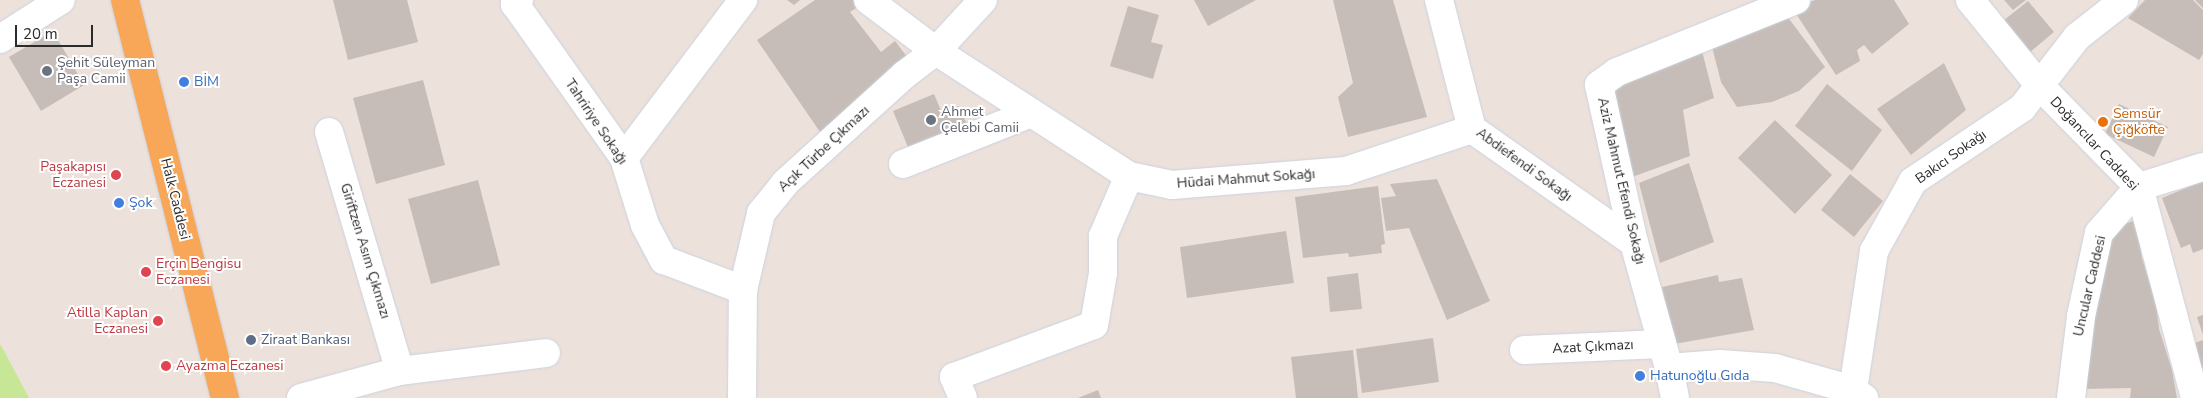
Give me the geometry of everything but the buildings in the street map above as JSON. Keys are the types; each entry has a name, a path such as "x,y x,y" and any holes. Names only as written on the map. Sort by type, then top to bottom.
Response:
{"main road":[{"name":"Halk Caddesi","path":"124,0 226,398"}],"street":[{"path":"0,39 61,0"},
{"name":"Tahririye Sokağı","path":"519,0 515,4 624,158 645,225 664,260 743,290"},
{"path":"624,158 743,0"},
{"name":"Hüdai Mahmut Sokağı","path":"868,0 936,51 1129,176 1172,185 1346,171 1472,129"},
{"name":"Açık Türbe Çıkmazı","path":"742,398 743,290 761,213 785,183 904,75 936,51 983,0"},
{"name":"Abdiefendi Sokağı","path":"1439,0 1472,129 1634,244"},
{"name":"Aziz Mahmut Efendi Sokağı","path":"1674,398 1666,356 1634,244 1599,85 1617,72 1796,0"},
{"name":"Doğancılar Caddesi","path":"1970,0 2040,86 2139,187 2195,398"},
{"name":"Bakıcı Sokağı","path":"1859,394 1874,251 1913,181 2022,108 2077,37 2124,0"},
{"path":"903,164 1032,113"},
{"name":"Giriftzen Asım Çıkmazı","path":"329,132 400,371"},
{"path":"2139,187 2203,167"},
{"path":"963,398 954,377 1094,325 1103,273 1103,236 1129,176"},
{"name":"Uncular Caddesi","path":"2070,398 2081,316 2100,233 2139,187"},
{"name":"Azat Çıkmazı","path":"1524,350 1666,356 1720,364 1774,368 1859,394"},
{"path":"302,398 400,371 546,353"}],"green space":[{"path":"1,345 29,398 0,398"}],"place":[{"name":"Şehit Süleyman Paşa Camii","path":"47,71"},
{"name":"BİM","path":"184,82"},
{"name":"Ahmet Çelebi Camii","path":"931,120"},
{"name":"Semsür Çiğköfte","path":"2103,122"},
{"name":"Paşakapısı Eczanesi","path":"116,175"},
{"name":"Şok","path":"119,203"},
{"name":"Erçin Bengisu Eczanesi","path":"146,272"},
{"name":"Atilla Kaplan Eczanesi","path":"158,321"},
{"name":"Ziraat Bankası","path":"251,340"},
{"name":"Ayazma Eczanesi","path":"166,366"},
{"name":"Hatunoğlu Gıda","path":"1640,376"}]}
